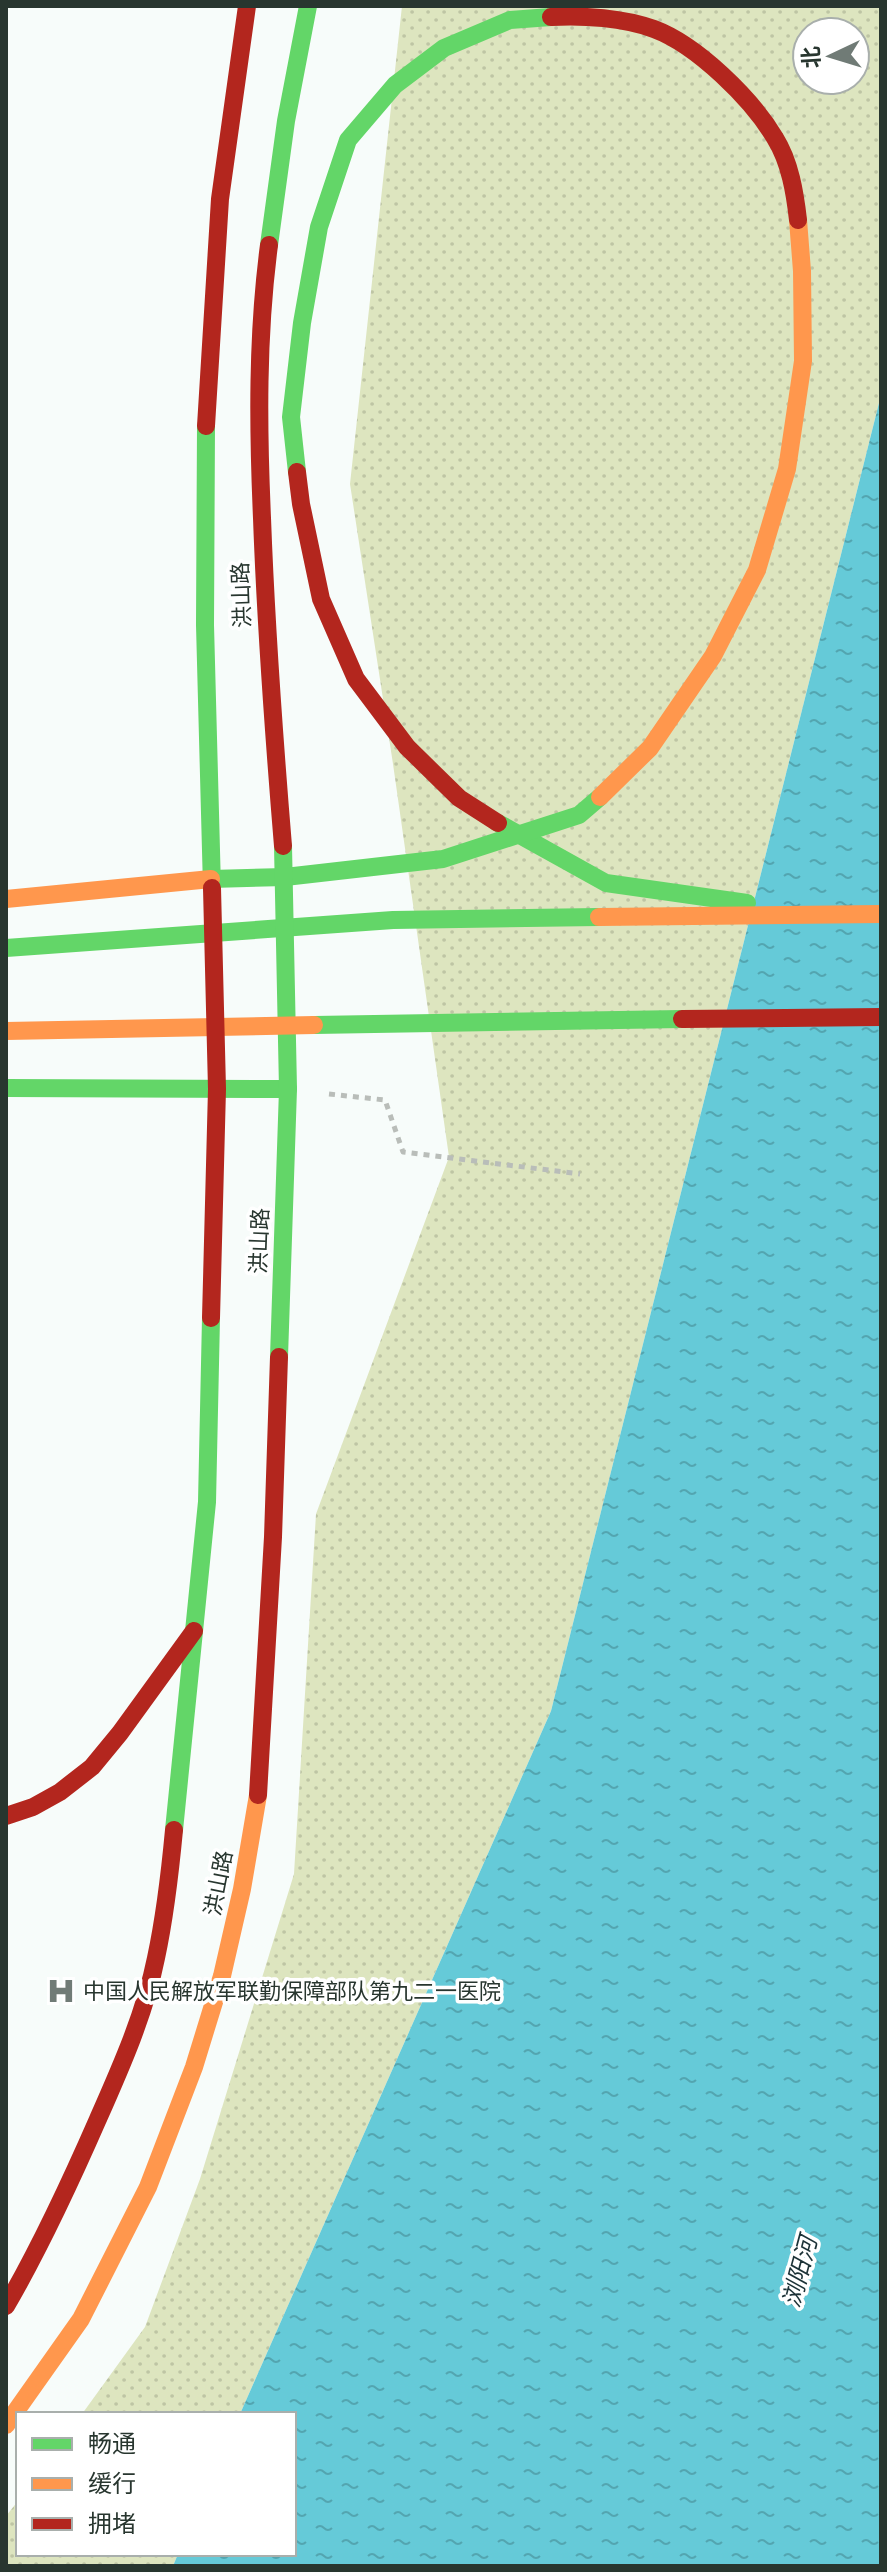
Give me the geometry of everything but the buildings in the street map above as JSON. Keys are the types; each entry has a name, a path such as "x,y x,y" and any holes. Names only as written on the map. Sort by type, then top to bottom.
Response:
{"main road":[{"name":"洪山路","path":"6,2306 69,2185 121,2066 156,1960 170,1875 207,1502 217,1089 205,625 206,412 220,199 247,6"},
{"name":"洪山路","path":"6,2425 81,2319 148,2187 194,2067 222,1976 242,1889 260,1774 273,1537 288,1089 285,877 266,638 258,423 263,291 286,121 308,6"},
{"path":"6,899 211,879 285,877 443,859 579,815 650,748 713,656 757,570 787,469 803,361 802,271 795,190 776,139 744,98 702,56 654,29 586,15 510,20 444,48 395,85 348,140 319,227 302,323 291,417 301,504 321,599 356,679 407,747 459,798 520,836 606,883 821,913"},
{"path":"6,948 393,920 881,914"},
{"path":"11,1031 881,1017"},
{"path":"6,1088 288,1089"},
{"path":"6,1816 33,1807 60,1792 92,1767 195,1629"}],"path":[{"path":"288,1089 385,1100 403,1152 580,1174"}],"green space":[{"path":"402,6 881,6 881,395 551,1711 241,2412 83,2412 145,2327 200,2179 294,1874 316,1514 449,1157 350,484"},
{"path":"16,2504 16,2556 177,2556 173,2566 6,2566 6,2516"}],"water":[{"name":"浏阳河","path":"881,395 881,2566 173,2566 177,2556 296,2556 296,2412 241,2412 551,1711"}],"traffic: fast":[{"path":"269,245 286,121 308,6"},
{"path":"297,472 291,417 302,323 319,227 348,140 395,85 444,48 510,20 551,17"},
{"path":"206,426 205,625 212,888"},
{"path":"211,879 285,877 443,859 579,815 600,797"},
{"path":"498,823 606,883 747,903"},
{"path":"279,1357 288,1089 283,846"},
{"path":"6,948 393,920 599,917"},
{"path":"314,1025 682,1019"},
{"path":"6,1088 288,1089"},
{"path":"174,1830 207,1502 211,1318"}],"traffic: slow":[{"path":"600,797 650,748 713,656 757,570 787,469 803,361 798,220"},
{"path":"6,899 211,879"},
{"path":"599,917 881,914"},
{"path":"6,1031 314,1025"},
{"path":"6,2425 81,2319 148,2187 194,2067 222,1976 242,1889 258,1795"}],"traffic: jam":[{"path":"206,426 220,199 247,6"},
{"path":"551,17 603,18 642,25 671,37 705,60 738,91 775,138 788,167 798,220"},
{"path":"269,245 260,347 260,450 268,641 283,846"},
{"path":"297,472 321,599 356,679 407,747 459,798 498,823"},
{"path":"211,1318 217,1089 212,888"},
{"path":"682,1019 881,1017"},
{"path":"258,1795 273,1537 279,1357"},
{"path":"6,1816 33,1807 60,1792 92,1767 194,1631"},
{"path":"6,2306 66,2190 139,2019 159,1942 174,1830"}],"place":[{"name":"中国人民解放军联勤保障部队第九二一医院","path":"61,1991"}]}
